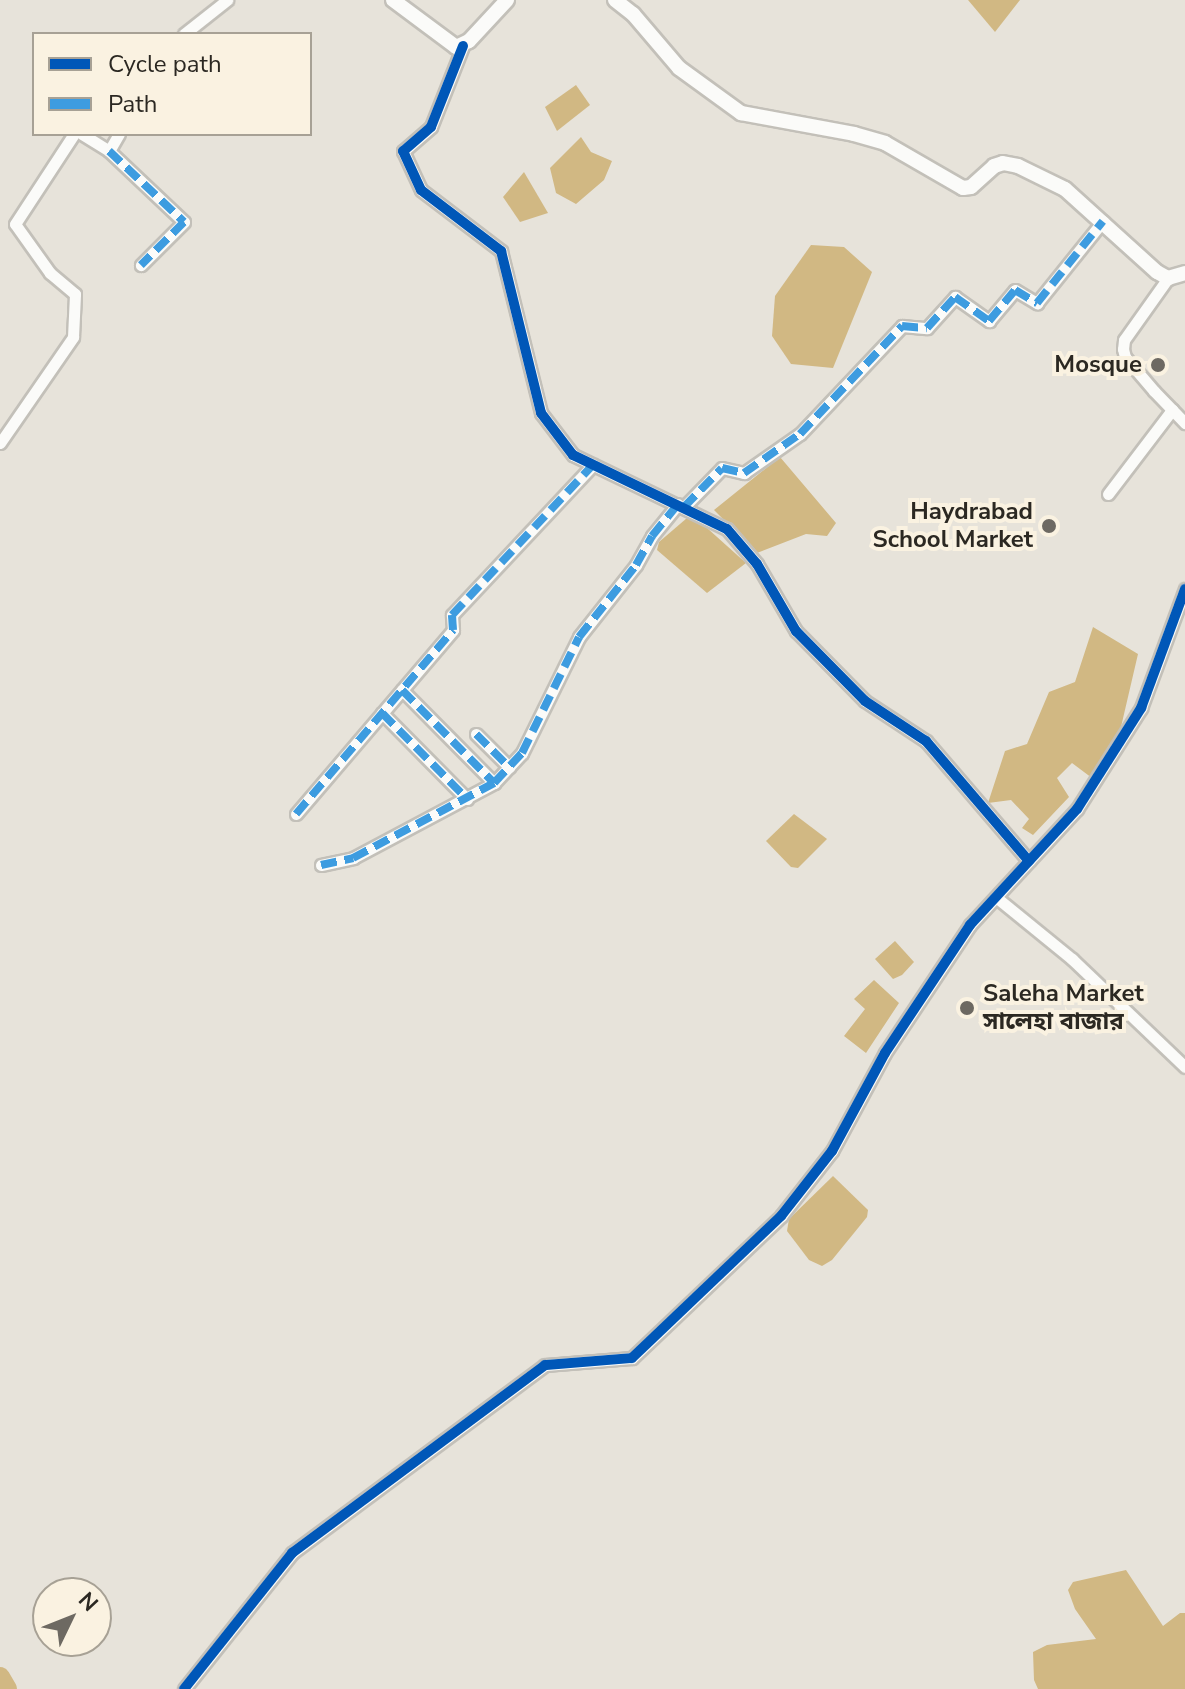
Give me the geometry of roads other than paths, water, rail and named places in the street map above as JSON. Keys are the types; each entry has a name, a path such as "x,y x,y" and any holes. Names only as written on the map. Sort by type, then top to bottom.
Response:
{"street":[{"path":"187,32 227,0"},
{"path":"393,0 451,44 463,46"},
{"path":"507,0 463,46 431,127 403,151 421,190 501,251 541,413 573,455 727,529 757,564 796,631 865,701 926,741 1029,861"},
{"path":"615,0 633,14 679,68 741,113 854,134 885,143 963,188 971,187 994,166 1003,163 1018,166 1065,189 1168,278"},
{"path":"0,443 73,337 75,294 50,273 15,224 73,136"},
{"path":"85,136 109,151 184,222 141,265"},
{"path":"109,151 118,136"},
{"path":"321,865 353,858 494,783 522,753 579,637 636,565 652,536 722,468 744,473 800,434 858,377 902,326 927,328 955,297 989,321 1015,290 1037,303 1103,221"},
{"path":"1185,273 1168,278 1124,340 1123,349 1125,357 1185,423"},
{"path":"1108,494 1172,410"},
{"path":"296,814 453,630 452,615 593,465"},
{"path":"184,1689 292,1553 545,1365 632,1358 781,1216 832,1151 885,1053 970,925 1077,809 1141,708 1185,589"},
{"path":"402,690 494,783"},
{"path":"382,713 467,799"},
{"path":"476,734 509,767"},
{"path":"997,898 1072,959 1185,1067"}],"waterway":[{"path":"0,1677 7,1689"}],"place":[{"name":"Mosque","path":"1158,365"},
{"name":"Haydrabad School Market","path":"1049,526"},
{"name":"Saleha Market সালেহা বাজার","path":"967,1008"}]}
